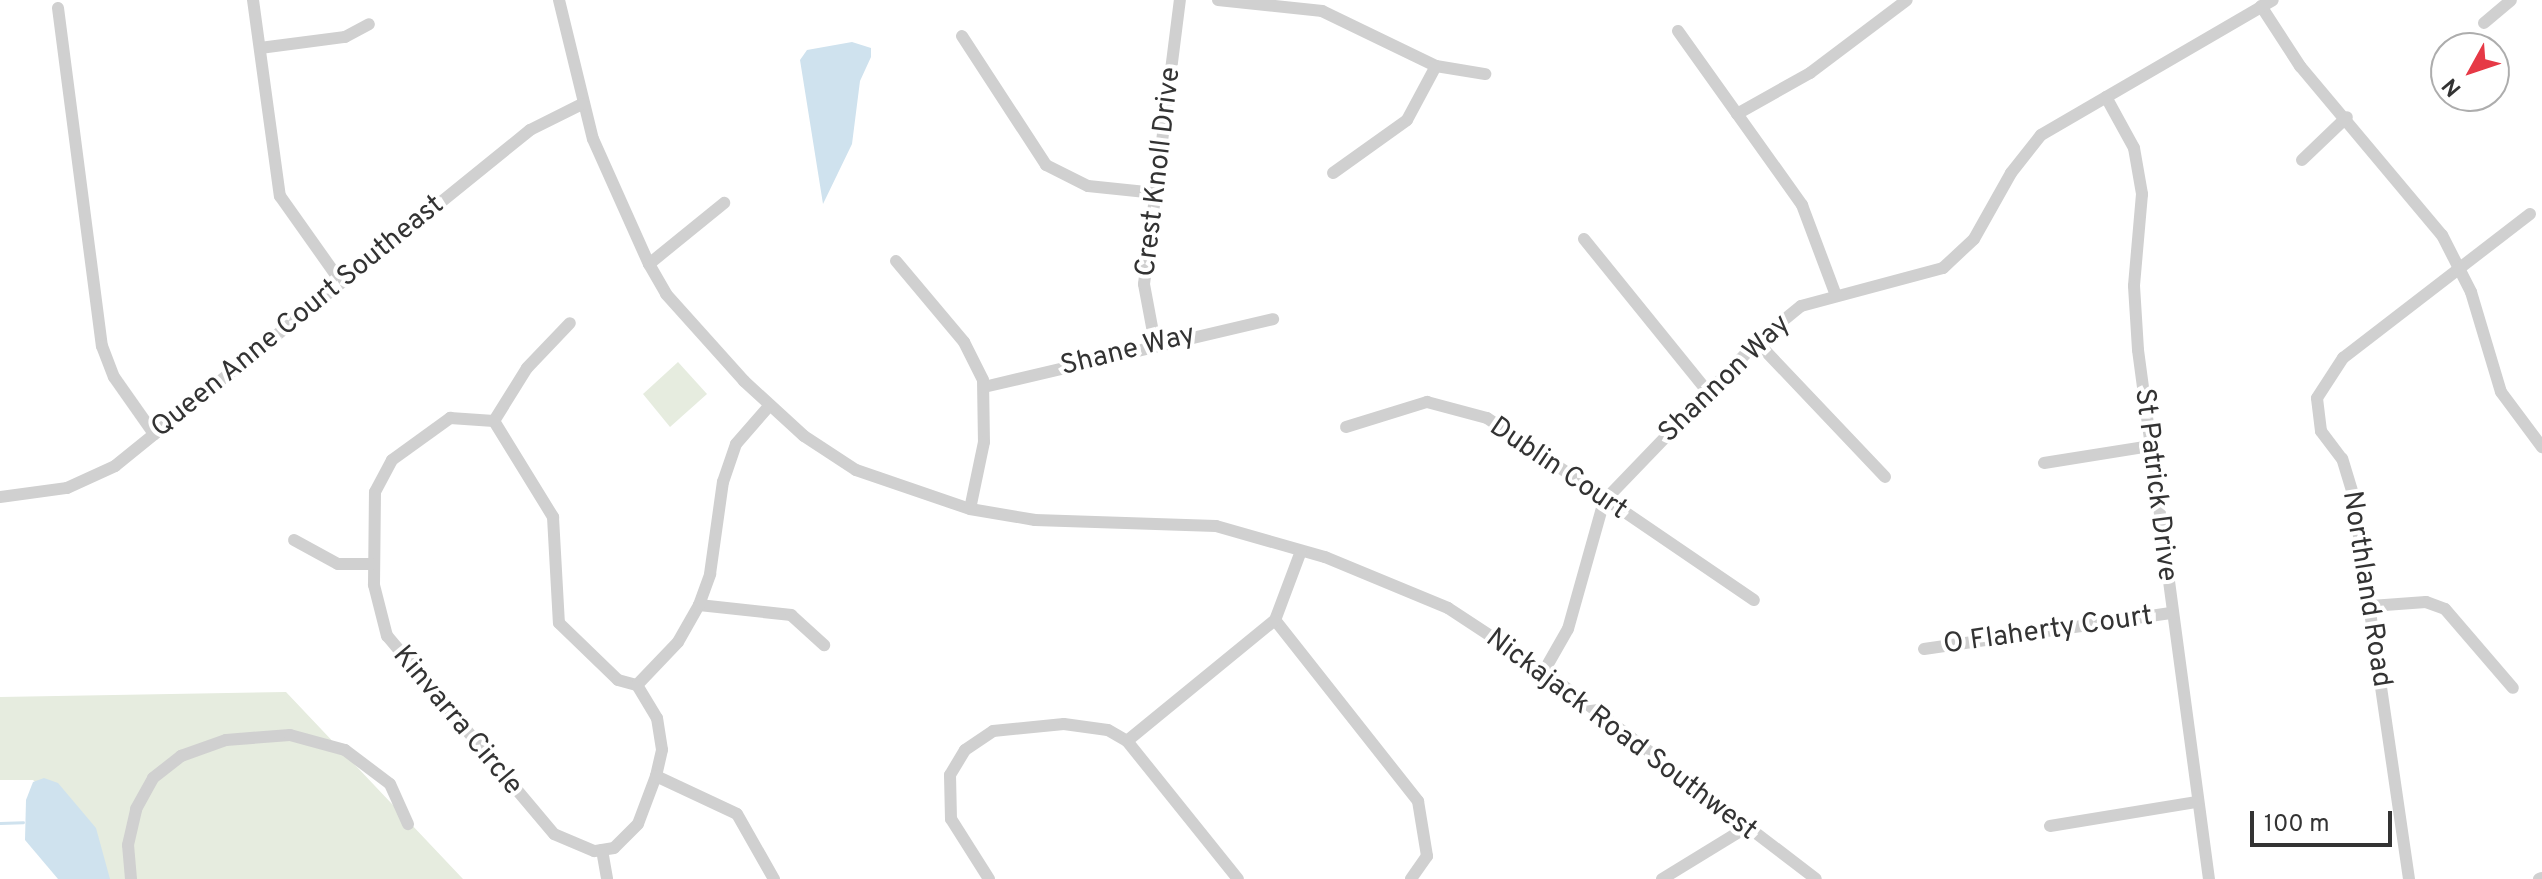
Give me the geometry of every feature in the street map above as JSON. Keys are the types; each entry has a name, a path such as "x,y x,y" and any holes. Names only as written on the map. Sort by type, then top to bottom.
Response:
{"street":[{"path":"253,0 280,196 341,282"},
{"name":"Nickajack Road Southwest","path":"559,0 582,104 612,188 666,294 769,406 856,470 970,509 1035,520 1216,526 1301,551 1448,608 1544,671 1744,829 1816,879"},
{"name":"Crest Knoll Drive","path":"1155,343 1144,284 1180,0"},
{"path":"1218,0 1322,11 1436,66 1485,74"},
{"path":"1737,114 1810,73 1907,0"},
{"path":"2484,23 2511,0"},
{"path":"2267,3 2300,66 2425,209 2458,265 2501,392 2542,447"},
{"name":"Shannon Way","path":"1544,671 1568,629 1604,501 1757,342 1801,306 1835,293 1888,288 1959,257 2041,135 2267,3"},
{"path":"58,8 102,346 114,377 154,434"},
{"path":"260,48 345,37 369,24"},
{"path":"1678,31 1802,205 1835,293"},
{"path":"962,36 1046,165 1088,186 1156,193"},
{"path":"1333,173 1407,120 1436,66"},
{"name":"St Patrick Drive","path":"2106,97 2134,148 2142,194 2134,286 2150,446 2209,879"},
{"name":"Queen Anne Court Southeast","path":"0,497 85,482 154,434 530,130 582,104"},
{"path":"2302,160 2347,117"},
{"path":"649,264 724,203"},
{"name":"Northland Road","path":"2409,879 2353,494 2342,459 2321,431 2317,398 2343,358 2458,265 2530,214"},
{"path":"1584,239 1708,392"},
{"path":"896,261 964,342 984,387 984,442 970,509"},
{"name":"Shane Way","path":"984,387 1155,343 1273,319"},
{"path":"570,323 527,368 494,421 553,517 559,623 618,680 637,685 662,735 656,776 638,824 614,848 602,850 607,879"},
{"path":"1757,342 1885,477"},
{"name":"Dublin Court","path":"1346,427 1427,402 1460,408 1502,425 1604,501 1754,600"},
{"path":"637,685 678,642 699,605 710,574 723,482 751,426 769,406"},
{"name":"Kinvarra Circle","path":"494,421 450,418 392,460 375,492 373,564 380,617 401,658 554,834 602,850"},
{"path":"2044,463 2150,446"},
{"path":"294,540 338,564 373,564"},
{"path":"1127,741 1275,620 1301,551"},
{"path":"2371,606 2415,602 2445,609 2513,688"},
{"path":"699,605 791,615 824,645"},
{"name":"O Flaherty Court","path":"1924,649 2172,613"},
{"path":"1275,620 1418,801 1427,856 1411,879"},
{"path":"989,879 951,819 950,775 965,750 993,731 1025,724 1108,730 1127,741 1238,879"},
{"path":"131,879 131,833 153,778 181,756 226,740 290,735 345,750 390,784 408,824"},
{"path":"656,776 737,814 774,879"},
{"path":"2050,826 2197,802"},
{"path":"1662,879 1744,829"}],"shaded area":[{"path":"678,362 707,394 670,427 643,394"},
{"path":"286,692 463,879 108,879 89,830 33,780 0,780 0,697"}],"water":[{"path":"852,42 871,48 871,57 860,81 852,144 823,204 800,60 807,50"},
{"path":"44,778 58,783 96,828 110,879 58,879 25,840 26,800 33,782"}],"waterway":[{"path":"0,823 23,822"}]}
